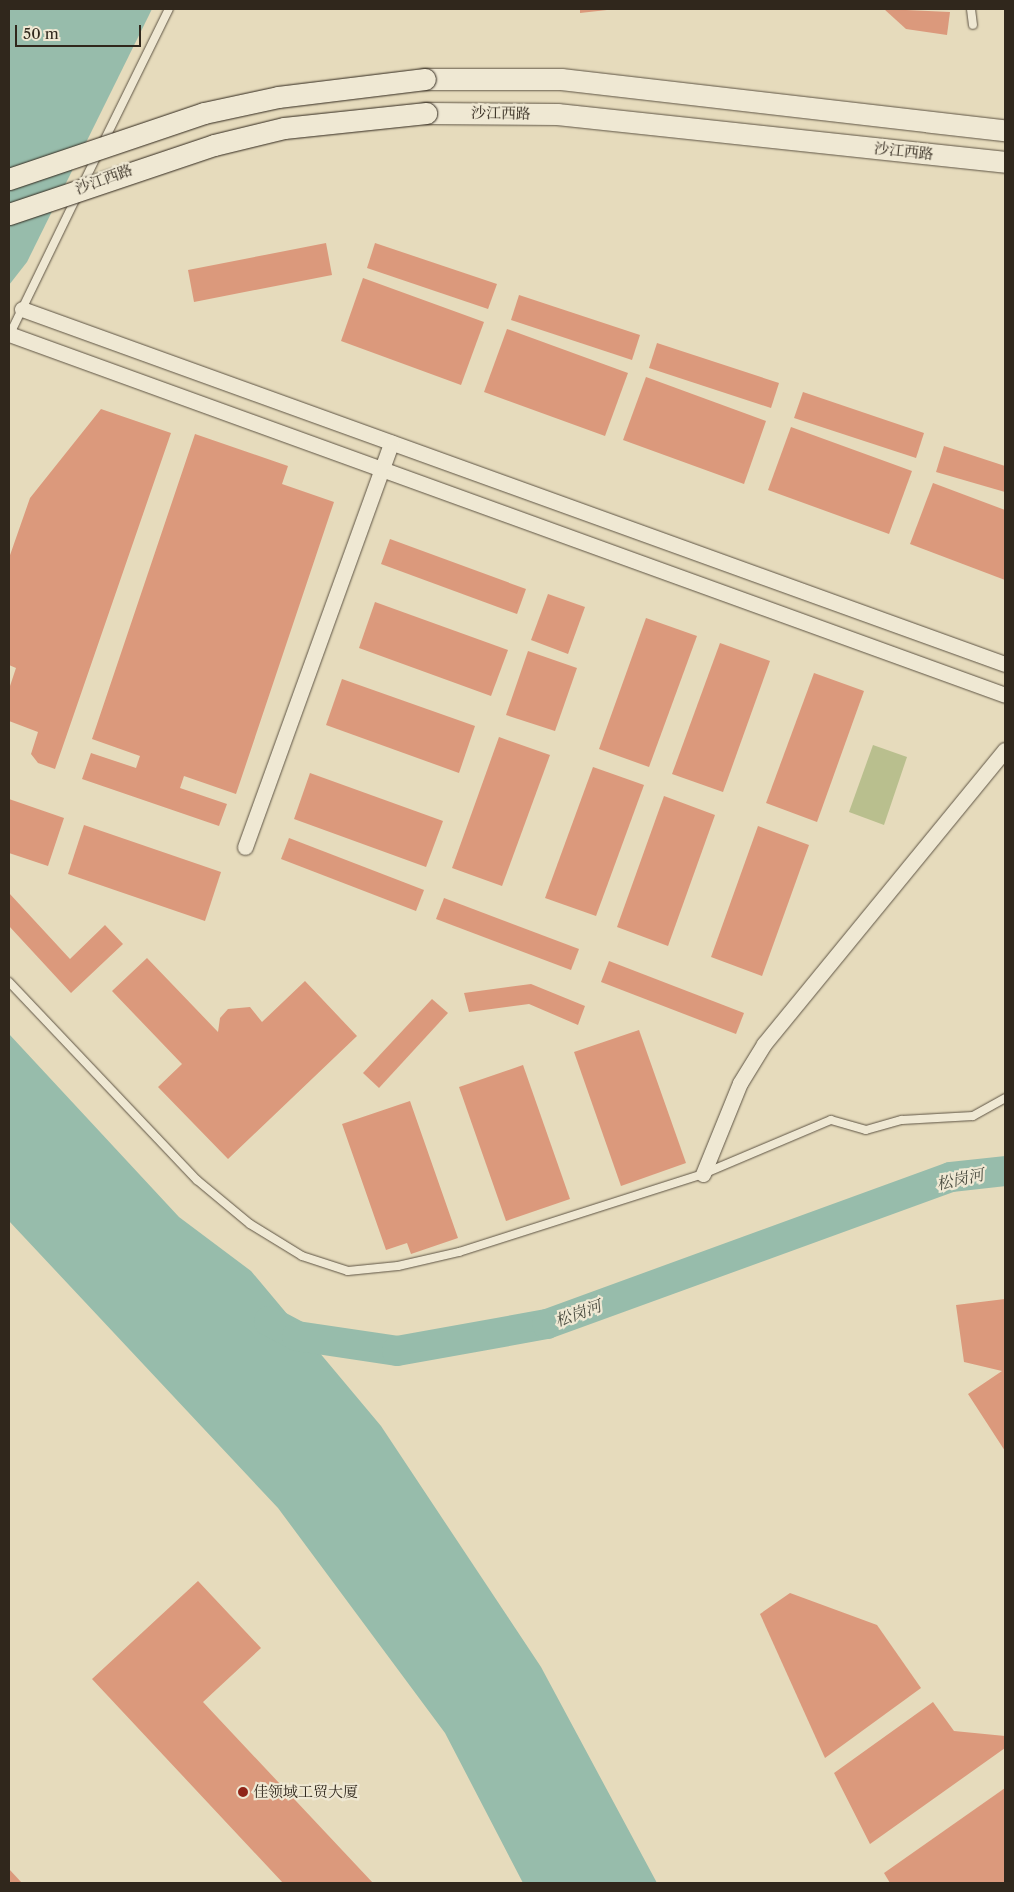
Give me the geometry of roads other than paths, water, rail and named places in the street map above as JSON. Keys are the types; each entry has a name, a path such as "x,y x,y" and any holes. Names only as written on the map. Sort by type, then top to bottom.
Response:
{"street":[{"path":"9,179 204,114 278,97 425,79 561,79 1005,130"},
{"name":"沙江西路","path":"9,214 214,145 284,128 426,113 557,114 1005,162"},
{"path":"22,309 1005,664"},
{"path":"9,335 1005,695"},
{"path":"245,847 391,443"},
{"path":"703,1174 740,1082 764,1044 1005,750"}],"lane":[{"path":"9,335 169,9"},
{"path":"971,9 973,25"},
{"path":"9,982 197,1180 250,1224 287,1247 348,1270 398,1266 459,1252 703,1174 831,1120 866,1130 902,1120 973,1116 1005,1098"}],"waterway":[{"name":"松岗河","path":"269,1321 297,1336 397,1351 547,1324 951,1177 1005,1171"}],"place":[{"name":"佳领域工贸大厦","path":"243,1792"}]}
